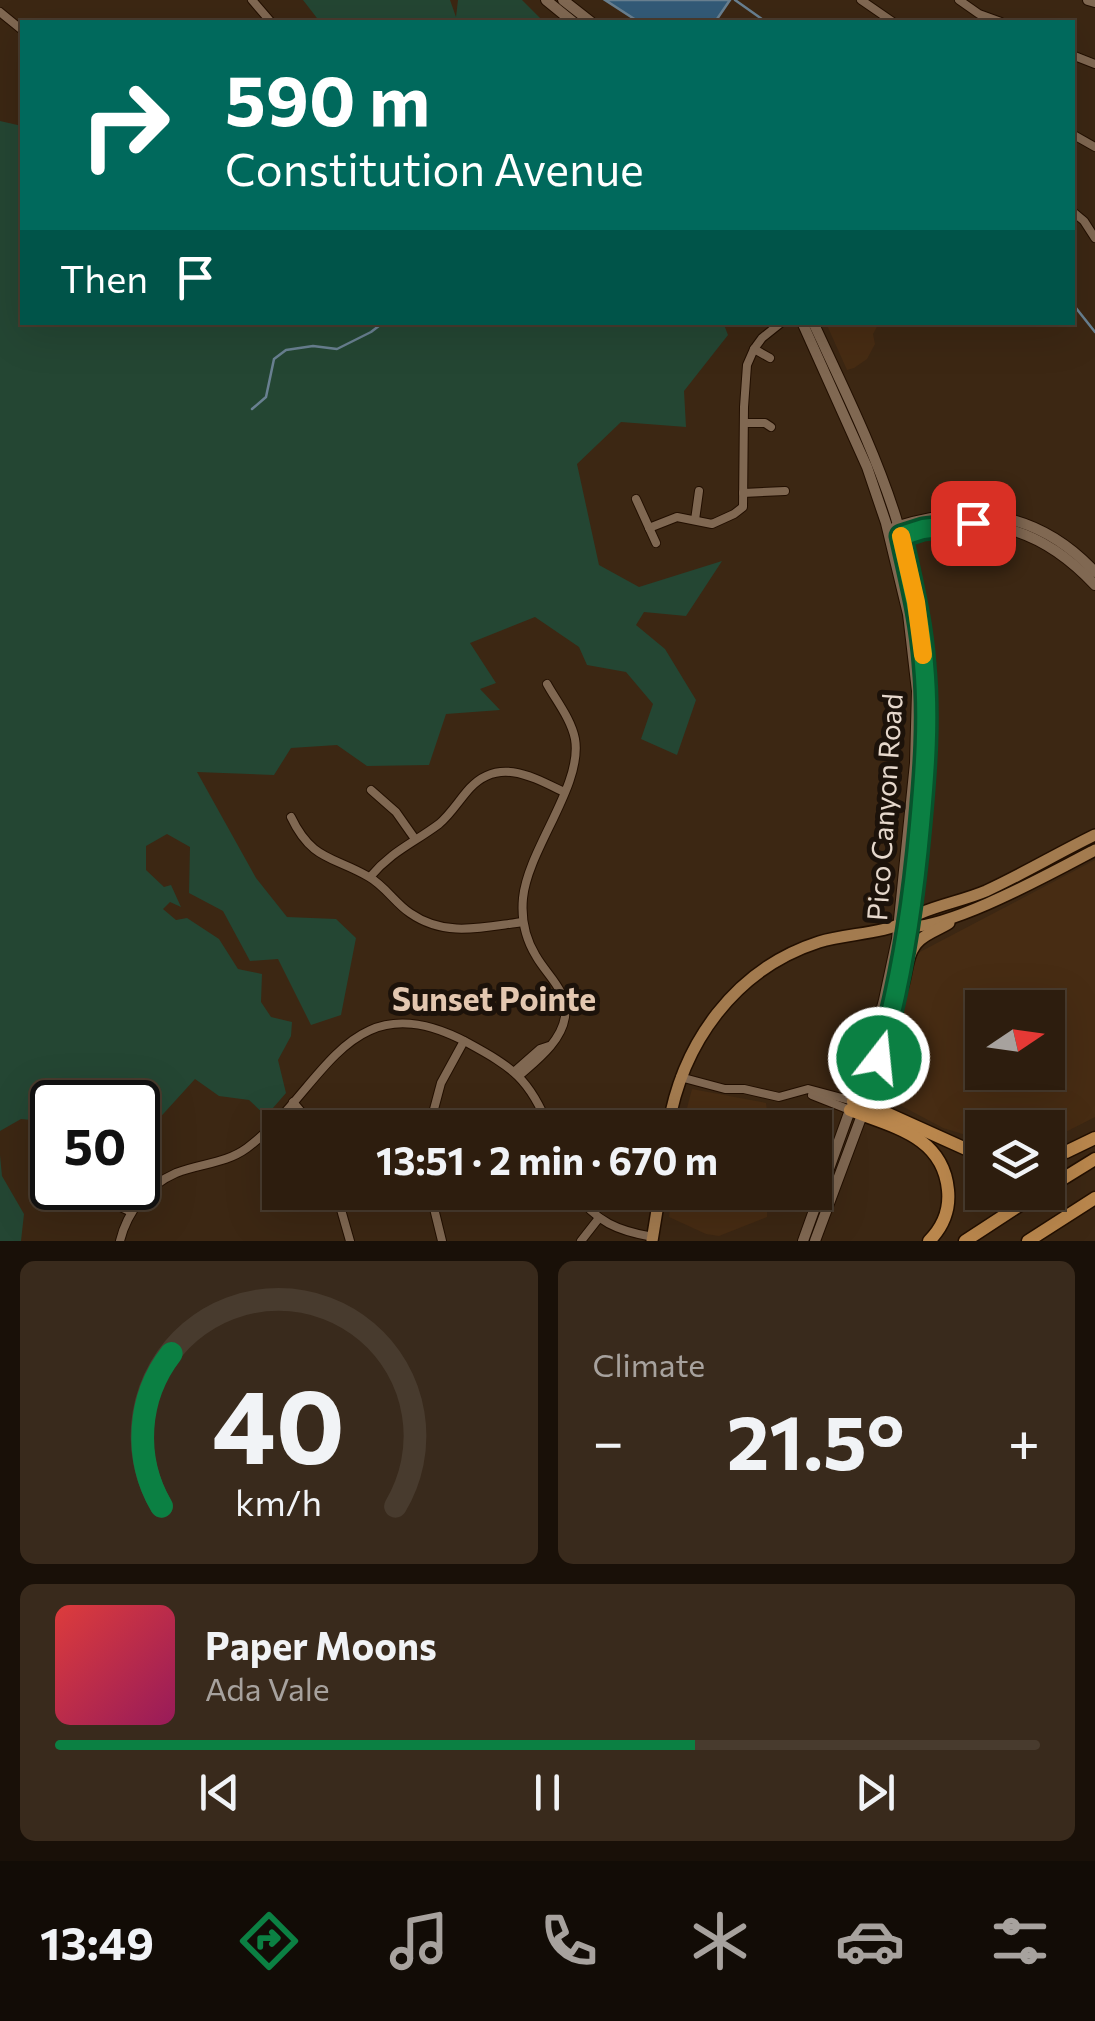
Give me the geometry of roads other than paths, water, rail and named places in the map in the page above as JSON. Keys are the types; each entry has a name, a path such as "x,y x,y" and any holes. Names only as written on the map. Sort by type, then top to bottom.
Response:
{"highway":[{"path":"857,1107 965,1149"},
{"path":"857,1107 920,1138 946,1174 949,1200 942,1228 929,1241"},
{"path":"1065,1152 1095,1138"},
{"path":"1065,1178 1095,1159"},
{"path":"1028,1241 1095,1198"},
{"path":"965,1241 1012,1210"}],"main road":[{"path":"546,0 571,20"},
{"path":"563,0 588,20"},
{"name":"Pico Canyon Road","path":"803,325 894,532"},
{"name":"Pico Canyon Road","path":"804,1241 896,1000 907,924 916,691 894,532 874,458 814,325"},
{"path":"894,532 953,514 985,514 1035,528 1064,545 1095,572"},
{"path":"894,532 948,525 993,525 1040,542 1095,586"},
{"path":"907,924 922,912 984,892 1095,835"},
{"path":"896,1000 902,992 914,946 924,936 1095,850"},
{"path":"672,1110 692,1049 711,1020 760,972 818,942 964,913"},
{"name":"Pico Canyon Road","path":"815,1241 907,924"},
{"path":"652,1239 657,1210"}],"street":[{"path":"252,0 269,20"},
{"path":"861,0 890,20"},
{"path":"960,0 996,20"},
{"path":"0,12 20,28"},
{"path":"1075,214 1095,238"},
{"path":"649,528 677,517 716,523 743,506 747,365 770,325"},
{"path":"754,348 770,358"},
{"path":"744,423 765,423 771,428"},
{"path":"744,493 785,490"},
{"path":"695,520 700,491"},
{"path":"636,499 656,543"},
{"path":"517,1074 540,1049 555,1041 565,1011 558,985 536,956 523,922 525,883 574,766 571,725 547,684"},
{"path":"370,877 384,860 440,823 474,784 489,774 519,772 564,792"},
{"path":"371,790 396,812 415,839"},
{"path":"291,817 312,847 336,863 370,877 410,914 442,928 470,930 523,922"},
{"path":"120,1241 131,1212 162,1181 234,1157 257,1140 350,1041 395,1022 441,1029 464,1040 517,1074 541,1110"},
{"path":"434,1110 441,1084 464,1040"},
{"path":"680,1077 779,1097 809,1094 857,1107"},
{"path":"293,1102 300,1110"},
{"path":"127,1210 131,1212"},
{"path":"341,1210 350,1241"},
{"path":"434,1210 442,1241"},
{"path":"592,1210 616,1229 652,1239"},
{"path":"581,1241 599,1218"}],"water":[{"path":"605,0 730,0 716,20 636,20"}],"waterway":[{"path":"735,0 763,20"},
{"path":"1075,307 1095,332"},
{"path":"252,409 266,397 274,359 286,350 313,346 337,349 380,325"}],"district":[{"name":"Sunset Pointe","path":"494,998"}]}
